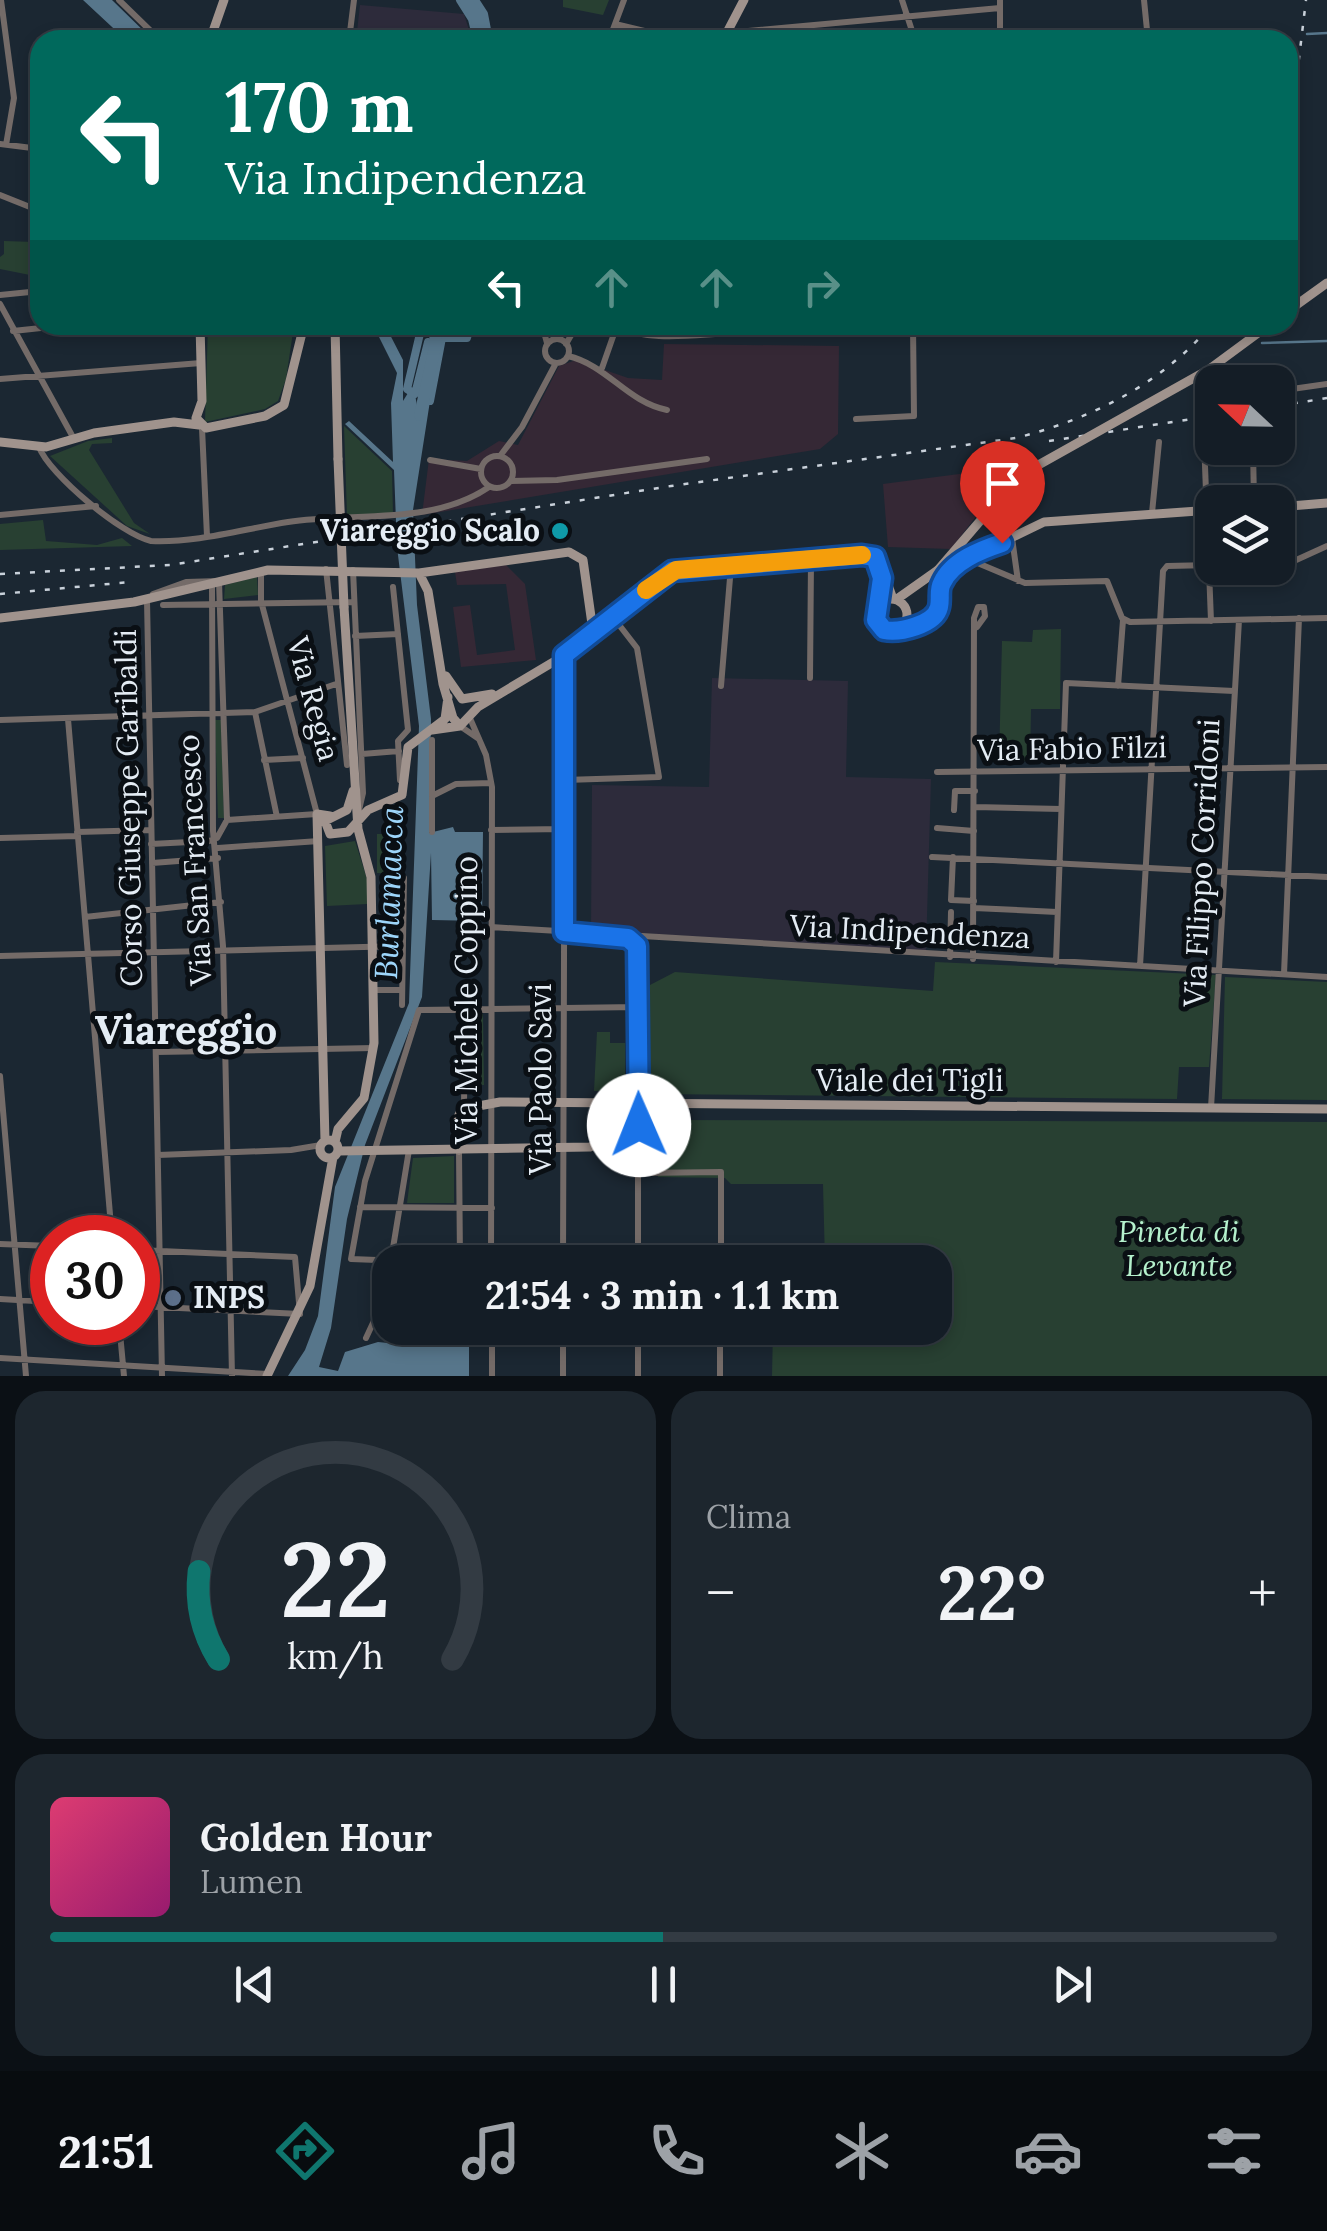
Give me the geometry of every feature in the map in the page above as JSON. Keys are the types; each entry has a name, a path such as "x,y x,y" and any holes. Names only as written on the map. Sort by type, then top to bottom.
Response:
{"street":[{"path":"1,0 14,98 3,145 30,148"},
{"path":"119,0 150,30"},
{"path":"214,30 224,0"},
{"path":"350,30 354,0"},
{"path":"613,30 624,0"},
{"path":"728,30 744,0"},
{"path":"902,0 911,30"},
{"path":"1144,0 1147,30"},
{"path":"779,30 1000,4 1000,30"},
{"path":"615,24 640,30"},
{"path":"0,196 30,206"},
{"path":"1298,304 1327,283"},
{"path":"0,295 30,292"},
{"path":"0,304 74,439"},
{"path":"14,331 30,329"},
{"path":"200,335 202,401 198,412 207,536"},
{"path":"174,422 200,426 265,416 282,407 289,396 302,335"},
{"path":"335,335 352,768 363,793 376,806"},
{"path":"544,335 547,375"},
{"path":"568,356 566,344 571,335"},
{"path":"602,368 610,335"},
{"path":"665,335 691,339 718,335"},
{"path":"856,419 914,416 912,335"},
{"path":"903,626 907,611 934,573 1009,488 1032,468 1208,370 1255,335"},
{"path":"547,345 556,340 566,344"},
{"path":"481,469 486,460 500,456 515,437 547,375 568,356 602,368 638,399 667,410"},
{"path":"548,359 556,363"},
{"path":"0,379 201,363"},
{"path":"1295,389 1327,384"},
{"path":"0,442 39,446 174,422 198,412"},
{"path":"509,461 515,437"},
{"path":"1152,514 1159,442"},
{"path":"39,446 46,461 96,506 129,534 148,541 335,518 387,516 464,501 489,487 501,488 511,481 557,480 707,458"},
{"path":"500,456 513,469 511,481"},
{"path":"430,460 481,469"},
{"path":"481,469 489,487"},
{"path":"513,469 533,478"},
{"path":"1295,507 1327,503"},
{"path":"0,515 96,506"},
{"path":"882,578 875,617 881,628 892,631 928,622 938,610 942,581 967,558 1055,519 1195,511"},
{"path":"1012,538 1018,581"},
{"path":"1295,562 1327,546"},
{"path":"0,618 146,600 261,571 326,568 419,573 574,552 583,560 592,629 586,638"},
{"path":"401,797 407,748 414,740 460,726 498,693 564,655 670,572 874,556 895,599 928,622"},
{"path":"967,558 1018,581 1107,581 1124,620 1118,686"},
{"path":"810,560 810,678"},
{"path":"721,686 732,566"},
{"path":"1140,966 1164,568 1195,566"},
{"path":"326,568 336,684 358,824 371,877 374,1048 362,1102 338,1128 331,1149"},
{"path":"353,570 363,793 358,811"},
{"name":"Via Regia","path":"261,571 260,601 317,814 331,1149 313,1277 300,1314 268,1375"},
{"path":"430,600 433,580 440,571"},
{"path":"419,573 430,600 438,660 448,697 460,726 480,740"},
{"path":"878,604 895,599 934,573"},
{"name":"Via San Francesco","path":"216,582 210,604 210,714 223,950 232,1374"},
{"name":"Via San Francesco","path":"216,582 222,604 227,820"},
{"path":"1211,585 1212,620"},
{"path":"393,588 408,730 398,740 401,797"},
{"name":"Corso Giuseppe Garibaldi","path":"146,600 159,1215"},
{"path":"163,605 354,602"},
{"path":"590,611 599,618 612,618"},
{"path":"564,780 659,777 637,648 612,618"},
{"path":"1284,974 1296,768 1299,618"},
{"path":"1124,620 1327,618"},
{"name":"Via Filippo Corridoni","path":"1211,1108 1238,620"},
{"path":"973,958 976,627"},
{"path":"354,636 398,634"},
{"name":"Via Paolo Savi","path":"563,1245 564,655"},
{"path":"438,660 461,698 498,693"},
{"path":"1056,962 1066,683 1234,692"},
{"path":"0,720 255,712 336,684"},
{"path":"432,832 432,735 447,716 448,697"},
{"path":"255,712 276,817"},
{"name":"Via Michele Coppino","path":"470,716 491,783 491,1245"},
{"path":"68,718 110,1215"},
{"path":"362,754 399,751"},
{"path":"264,760 303,758"},
{"name":"Via Fabio Filzi","path":"936,772 1327,767"},
{"name":"Via Regia","path":"320,841 330,816 350,805 352,768"},
{"path":"432,796 452,785 491,783"},
{"path":"954,810 954,791 975,791"},
{"path":"324,826 335,835 358,824 376,806 401,797"},
{"path":"975,807 1061,810"},
{"path":"151,844 196,843 217,838 227,820 330,816"},
{"path":"937,828 974,831"},
{"path":"492,830 564,829"},
{"path":"0,838 151,830"},
{"path":"218,848 320,841"},
{"path":"196,843 203,850 201,858"},
{"path":"953,857 951,900 1057,912"},
{"path":"152,862 218,858"},
{"path":"932,858 1059,861 1327,877"},
{"path":"402,1005 404,878"},
{"path":"84,917 221,902"},
{"name":"Via Indipendenza","path":"950,956 951,912"},
{"name":"Via Indipendenza","path":"491,928 1327,976"},
{"path":"628,938 638,951"},
{"path":"646,938 638,951 638,1104 646,1166 654,1172"},
{"path":"0,956 403,946"},
{"path":"373,990 402,990"},
{"path":"372,1260 351,1259 360,1207 408,1037 422,1007 638,1007"},
{"path":"460,1245 457,1118 464,1107 464,1008"},
{"path":"156,1052 374,1048"},
{"path":"0,1076 26,1376"},
{"name":"Viale dei Tigli","path":"464,1107 564,1103 1327,1109"},
{"path":"158,1155 590,1147 621,1135 653,1105"},
{"path":"638,1245 641,1119"},
{"path":"393,1245 408,1150"},
{"path":"639,1173 721,1172 721,1245"},
{"path":"360,1207 492,1208"},
{"path":"0,1244 30,1245"},
{"path":"160,1251 295,1257 300,1314 161,1306"},
{"name":"Corso Giuseppe Garibaldi","path":"160,1251 162,1372"},
{"path":"297,1282 313,1277"},
{"path":"0,1299 30,1301"},
{"path":"366,1338 372,1325"},
{"path":"121,1345 124,1376"},
{"path":"492,1345 492,1376"},
{"path":"563,1345 563,1376"},
{"path":"638,1345 638,1376"},
{"path":"720,1345 720,1376"},
{"path":"0,1358 123,1364 162,1372 268,1375"}],"shaded area":[{"path":"360,5 464,14 469,30 357,30"},
{"path":"664,344 839,346 838,434 820,449 422,515 429,459 467,461 499,441 518,445 559,366 576,360 628,378 662,380"},
{"path":"997,469 990,498 951,549 888,547 883,484"},
{"path":"506,565 525,584 536,660 461,667 453,607 470,605 477,655 515,650 506,584 457,585 455,572"},
{"path":"712,678 848,681 846,777 931,779 926,951 591,930 592,785 709,787"}],"green space":[{"path":"563,0 609,0 603,15 563,7"},
{"path":"4,241 30,242 30,275 0,269"},
{"path":"208,335 293,335 286,379 278,401 265,409 205,422"},
{"path":"344,426 392,471 393,514 347,515"},
{"path":"112,438 112,443 92,444 89,450 134,523 150,534 127,526 50,456 88,441"},
{"path":"43,520 46,541 97,545 122,538 132,546 0,550 0,524"},
{"path":"257,577 258,595 224,599 225,585"},
{"path":"1061,629 1060,709 1031,709 1030,761 999,761 1002,641 1032,642 1033,630"},
{"path":"215,720 221,720 224,818 218,818"},
{"path":"377,834 399,834 399,874 377,873"},
{"path":"355,841 367,879 367,904 327,906 325,846"},
{"path":"935,962 1216,975 1209,1067 1179,1067 1177,1099 649,1094 650,985 675,972 933,991"},
{"path":"1225,977 1327,982 1327,1100 1222,1099"},
{"path":"468,1014 483,1014 484,1085 477,1085 476,1090 468,1090"},
{"path":"597,1032 610,1032 610,1043 625,1043 625,1090 594,1091"},
{"path":"594,1116 630,1116 612,1136 595,1143"},
{"name":"Pineta di Levante","path":"659,1120 1327,1122 1327,1376 772,1376 773,1345 952,1345 952,1245 825,1245 823,1184 731,1184 725,1178 658,1177"},
{"path":"454,1156 454,1203 407,1203 413,1158"}],"water":[{"path":"83,0 112,0 143,30 115,30"},
{"name":"Burlamacca","path":"378,335 390,335 403,360 403,401 408,393 415,394 417,406 422,399 430,401 413,510 417,605 431,719 429,833 453,827 455,832 483,832 482,921 432,920 431,853 422,997 365,1145 347,1219 331,1328 319,1367 338,1371 345,1352 372,1344 469,1345 469,1376 288,1376 305,1350 318,1316 335,1187 409,1003 419,726 397,547 394,470 345,424 349,421 393,462 391,403 397,373"}],"waterway":[{"name":"Burlamacca","path":"460,0 475,30"},
{"name":"Burlamacca","path":"465,0 477,17 479,30"},
{"name":"Burlamacca","path":"475,0 484,14 487,30"},
{"path":"1307,34 1327,33"},
{"name":"Burlamacca","path":"420,335 407,389 415,394 428,342 431,351 422,399 430,401 442,338 468,335"},
{"name":"Burlamacca","path":"420,415 435,335"},
{"path":"1262,343 1327,341"}],"railway":[{"path":"1298,67 1306,0"},
{"path":"0,574 170,565 671,486 1016,438 1071,421 1122,397 1170,365 1201,335"},
{"path":"1295,403 1327,398"},
{"path":"1049,441 1195,419"},
{"path":"0,594 130,582"}],"slow traffic":[{"path":"646,590 676,570 862,555"}],"place":[{"name":"Viareggio Scalo","path":"560,531"},
{"name":"INPS","path":"173,1298"}],"district":[{"name":"Viareggio","path":"186,1030"}],"route":[{"path":"639,1125 637,946 628,938 564,932 564,655 672,571 862,555 875,557 882,568 876,620 884,630 897,630 932,620 944,579 970,556 1002,543"}]}
